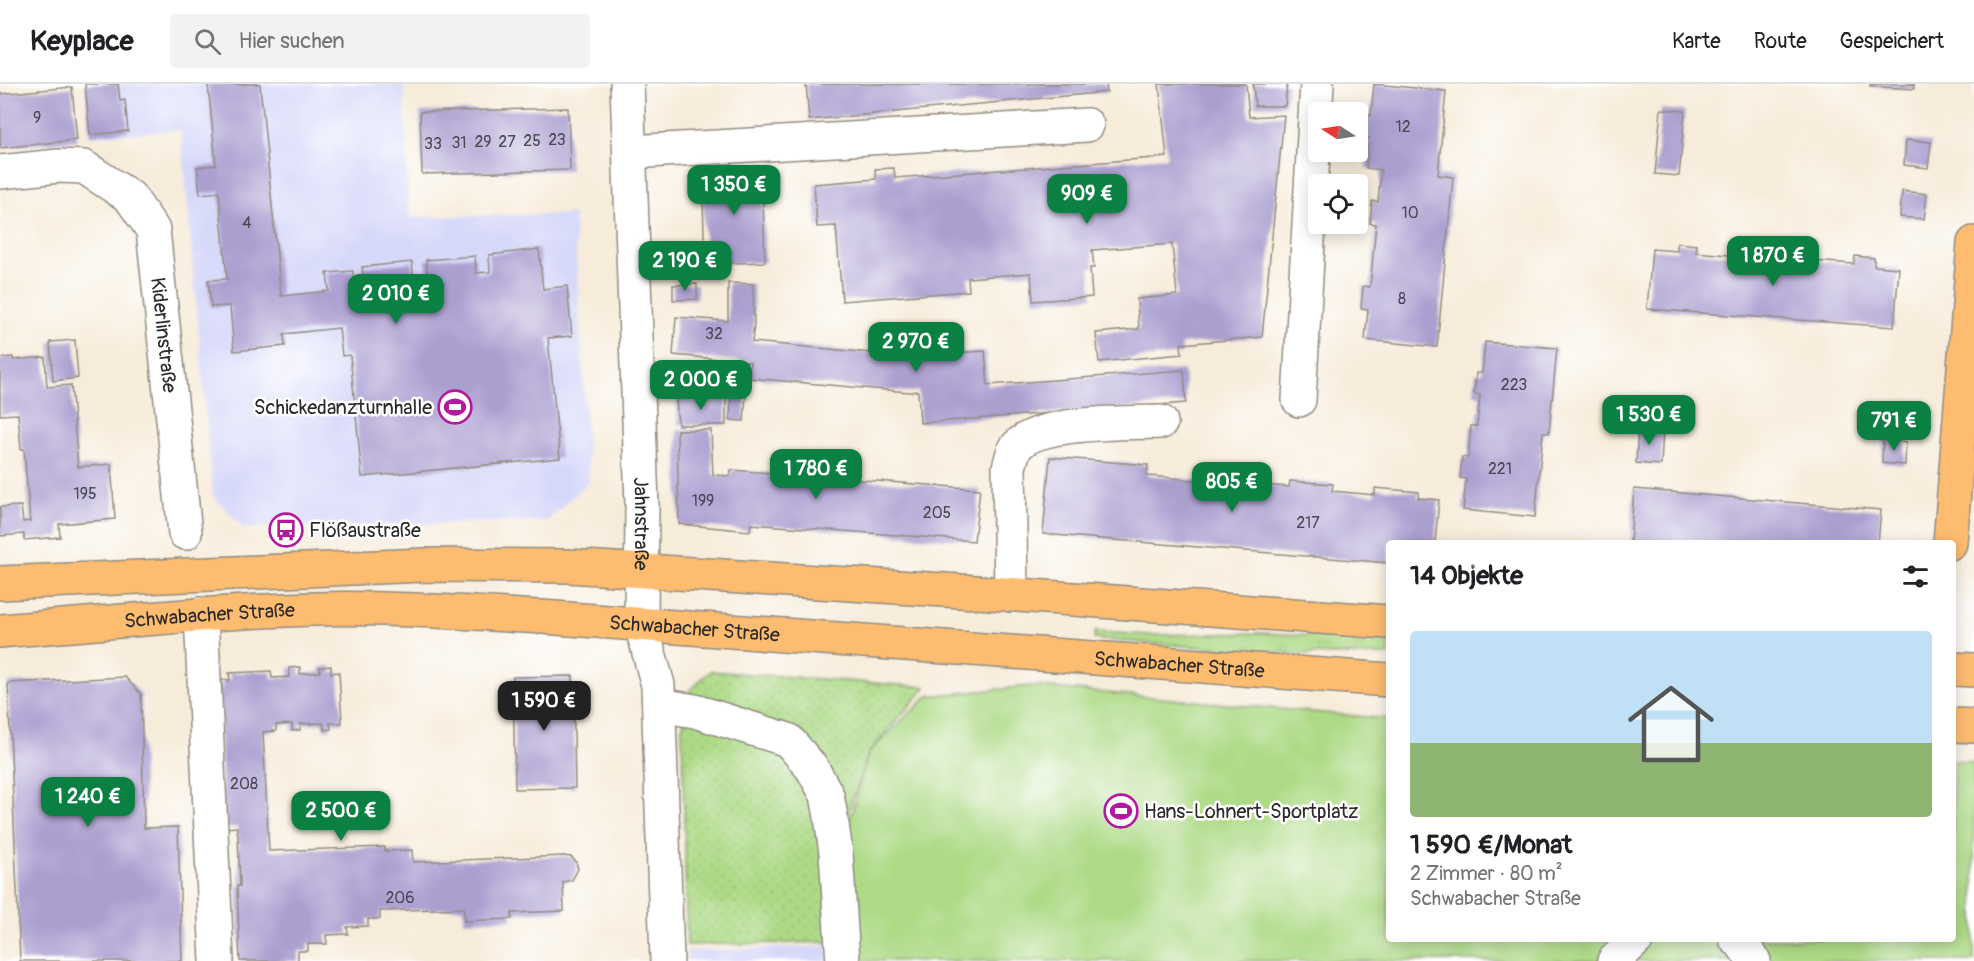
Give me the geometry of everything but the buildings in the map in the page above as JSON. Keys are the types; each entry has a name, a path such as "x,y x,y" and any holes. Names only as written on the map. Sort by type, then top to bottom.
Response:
{"main road":[{"path":"1950,540 1973,281 1974,243"},
{"name":"Schwabacher Straße","path":"0,583 424,565 568,566 1386,622"},
{"name":"Schwabacher Straße","path":"0,631 201,614 316,609 422,611 641,624 1386,680"},
{"path":"1956,669 1974,670"},
{"path":"1956,725 1974,726"}],"street":[{"name":"Jahnstraße","path":"627,84 642,505 641,624 658,685 667,961"},
{"path":"1299,400 1317,84"},
{"path":"630,152 1087,125"},
{"name":"Kiderlinstraße","path":"0,172 59,166 84,167 130,197 153,230 185,533"},
{"path":"1011,595 1009,467 1015,449 1031,435 1071,426 1161,422"},
{"path":"201,614 217,961"},
{"path":"659,705 695,711 788,740 812,768 827,795 831,817 836,853 843,961"},
{"path":"1614,961 1633,942"},
{"path":"1740,942 1754,961"}],"shaded area":[{"path":"85,84 404,84 409,217 574,214 589,482 547,521 244,528 213,496 181,130 89,136"},
{"path":"829,946 830,961 687,961 687,951"}],"green space":[{"path":"1095,632 1151,635 1264,633 1386,640 1386,655 1278,653 1094,639"},
{"path":"710,671 926,687 869,752 825,880 831,942 687,945 682,729 690,690"},
{"name":"Hans-Lohnert-Sportplatz","path":"1031,686 1386,719 1386,942 1956,942 1956,761 1974,763 1974,961 849,961 839,858 869,752 928,696"}],"place":[{"name":"Schickedanzturnhalle","path":"455,407"},
{"name":"Flößaustraße","path":"286,530"},
{"name":"Hans-Lohnert-Sportplatz","path":"1121,811"}]}
